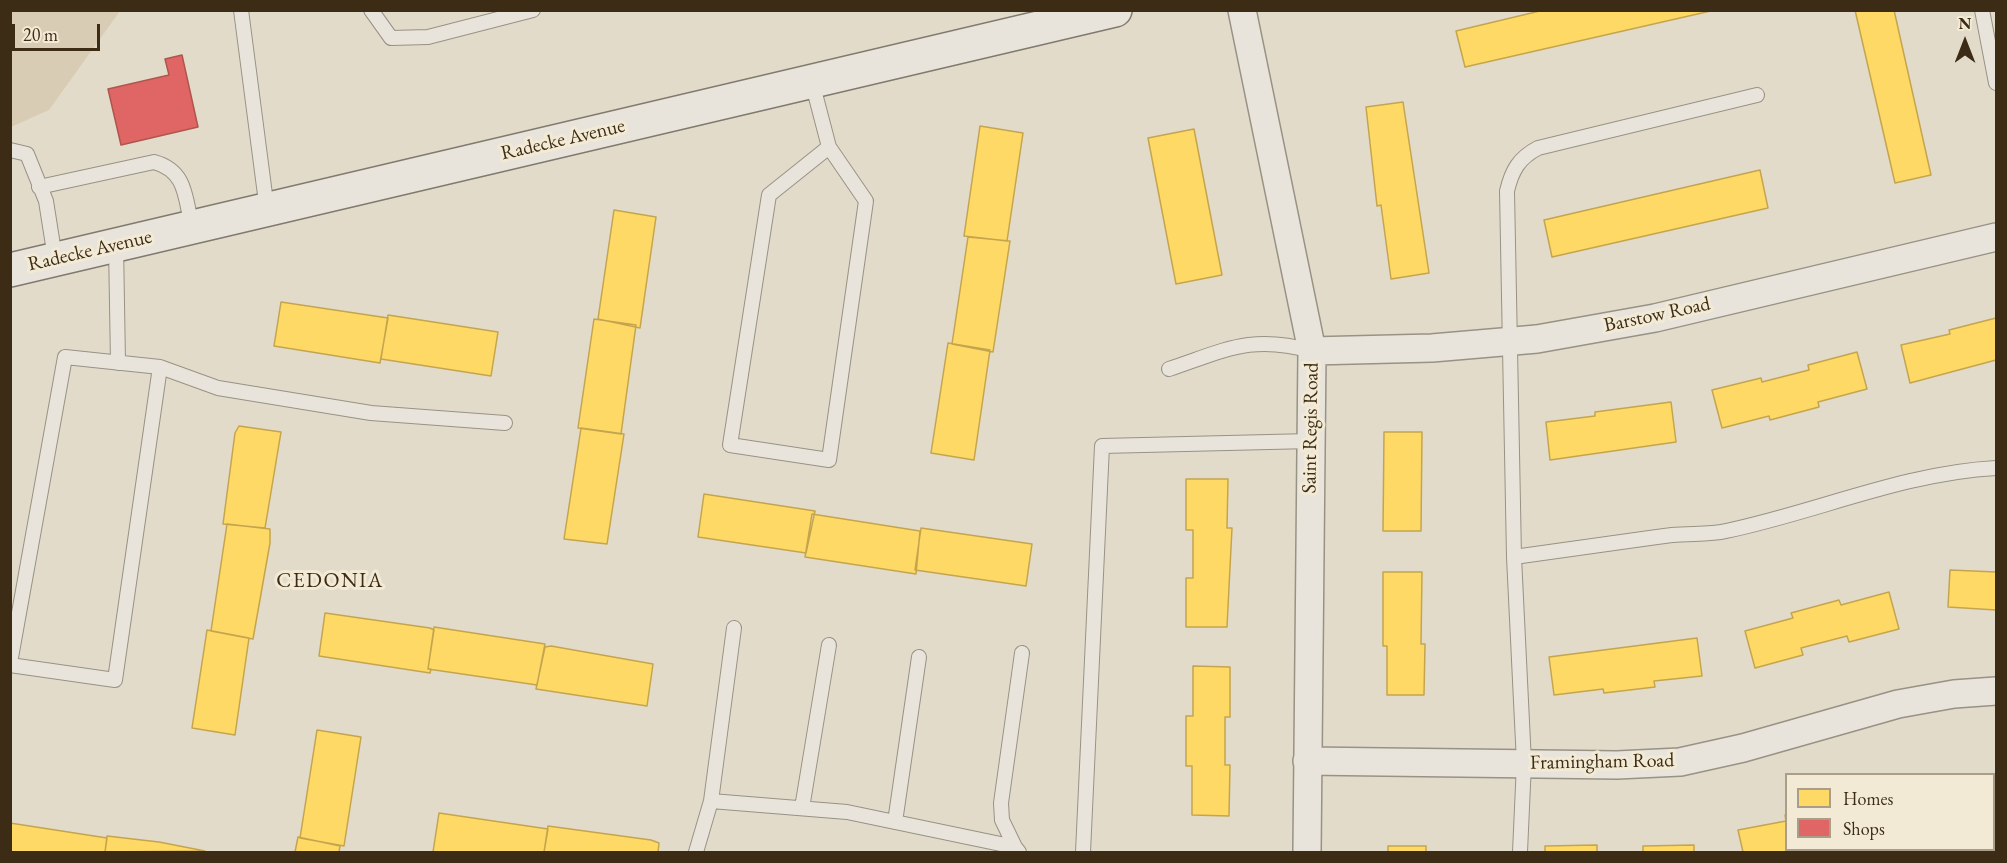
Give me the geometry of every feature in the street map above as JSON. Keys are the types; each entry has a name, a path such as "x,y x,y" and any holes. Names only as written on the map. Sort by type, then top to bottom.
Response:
{"street":[{"name":"Radecke Avenue","path":"10,270 1115,10"},
{"name":"Saint Regis Road","path":"1242,10 1312,351 1307,852"},
{"name":"Barstow Road","path":"1312,351 1432,348 1512,342 1655,318 1996,237"},
{"name":"Framingham Road","path":"1307,761 1649,765 1680,762 1743,748 1898,704 1954,694 1996,691"}],"lane":[{"path":"241,10 267,210"},
{"path":"370,10 391,38 428,38 533,10"},
{"path":"1982,10 1996,83"},
{"path":"812,82 829,147 866,201 829,460 730,445 769,195 829,147"},
{"path":"1520,852 1524,763 1514,557 1508,191 1515,167 1523,155 1538,148 1757,95"},
{"path":"10,150 27,154 46,201 56,258"},
{"path":"39,187 154,162 168,166 180,177 192,227"},
{"path":"116,244 118,363"},
{"path":"1169,369 1246,343 1283,343 1312,351"},
{"path":"160,367 115,680 10,664 66,357 160,367 218,388 371,413 505,423"},
{"path":"1083,852 1102,446 1311,441"},
{"path":"1514,557 1674,535 1724,531 1814,509 1867,491 1976,469 1996,468"},
{"path":"696,852 711,801 734,628"},
{"path":"802,808 829,645"},
{"path":"1017,850 1002,820 1001,803 1022,653"},
{"path":"895,822 919,657"},
{"path":"711,801 847,812 1017,850"}],"shaded area":[{"path":"11,10 120,11 49,110 11,127"}],"building: Homes":[{"path":"1544,10 1715,10 1465,67 1456,31"},
{"path":"1855,10 1894,10 1931,175 1895,183"},
{"path":"1403,102 1429,273 1391,279 1381,205 1377,206 1366,107"},
{"path":"980,126 1023,133 1007,241 964,236"},
{"path":"1194,129 1222,275 1176,284 1148,138"},
{"path":"1760,170 1768,208 1552,257 1544,220"},
{"path":"614,210 656,217 640,328 598,319"},
{"path":"968,237 1010,241 993,352 952,344"},
{"path":"281,302 388,318 380,363 274,346"},
{"path":"388,315 498,332 491,376 381,359"},
{"path":"1996,318 1996,360 1910,383 1901,345 1950,334 1949,330"},
{"path":"594,319 636,325 621,434 578,428"},
{"path":"948,343 990,350 974,460 931,453"},
{"path":"1857,352 1867,389 1818,402 1819,407 1770,420 1769,416 1722,428 1712,390 1761,378 1762,382 1809,370 1808,365"},
{"path":"1671,402 1676,442 1550,460 1546,422 1595,416 1595,412"},
{"path":"239,426 281,432 265,528 223,524 235,433"},
{"path":"581,428 624,434 607,544 564,539"},
{"path":"1384,432 1422,432 1421,531 1383,531"},
{"path":"1186,479 1228,479 1227,528 1232,528 1227,627 1186,627 1186,578 1193,578 1193,530 1186,530"},
{"path":"704,494 815,511 806,553 698,537"},
{"path":"812,514 920,531 916,574 805,557"},
{"path":"227,524 270,529 270,543 253,639 211,631"},
{"path":"921,528 1032,544 1026,586 915,570"},
{"path":"1950,570 1996,572 1996,610 1948,607"},
{"path":"1383,572 1422,572 1421,644 1425,644 1424,695 1387,695 1387,646 1383,646"},
{"path":"1889,592 1899,629 1849,642 1847,636 1801,648 1803,655 1755,668 1745,631 1793,618 1791,613 1839,600 1841,605"},
{"path":"325,613 434,630 428,669 431,669 430,673 319,656"},
{"path":"434,627 545,644 537,685 428,669"},
{"path":"207,630 249,638 235,735 192,728"},
{"path":"1697,638 1702,676 1654,681 1655,687 1604,693 1603,689 1554,695 1549,657"},
{"path":"551,646 653,664 647,706 536,689 545,647"},
{"path":"1193,666 1230,667 1230,717 1225,717 1225,765 1230,765 1229,816 1192,815 1192,766 1186,766 1186,716 1193,716"},
{"path":"317,730 361,737 344,846 300,838"},
{"path":"1995,785 1996,785 1995,824"},
{"path":"439,813 548,829 544,852 433,852"},
{"path":"1785,821 1785,851 1804,851 1743,852 1738,830"},
{"path":"10,823 107,838 105,852 10,852"},
{"path":"548,826 651,840 659,843 658,852 544,852"},
{"path":"107,836 159,842 205,851 105,852"},
{"path":"298,837 340,846 339,852 295,852"},
{"path":"1597,845 1597,852 1545,852 1545,846"},
{"path":"1694,845 1694,852 1643,852 1643,846"},
{"path":"1388,846 1426,846 1426,852 1388,852"}],"building: Shops":[{"path":"182,55 198,127 121,145 108,89 169,75 165,59"}],"district":[{"name":"CEDONIA","path":"330,581"}]}
